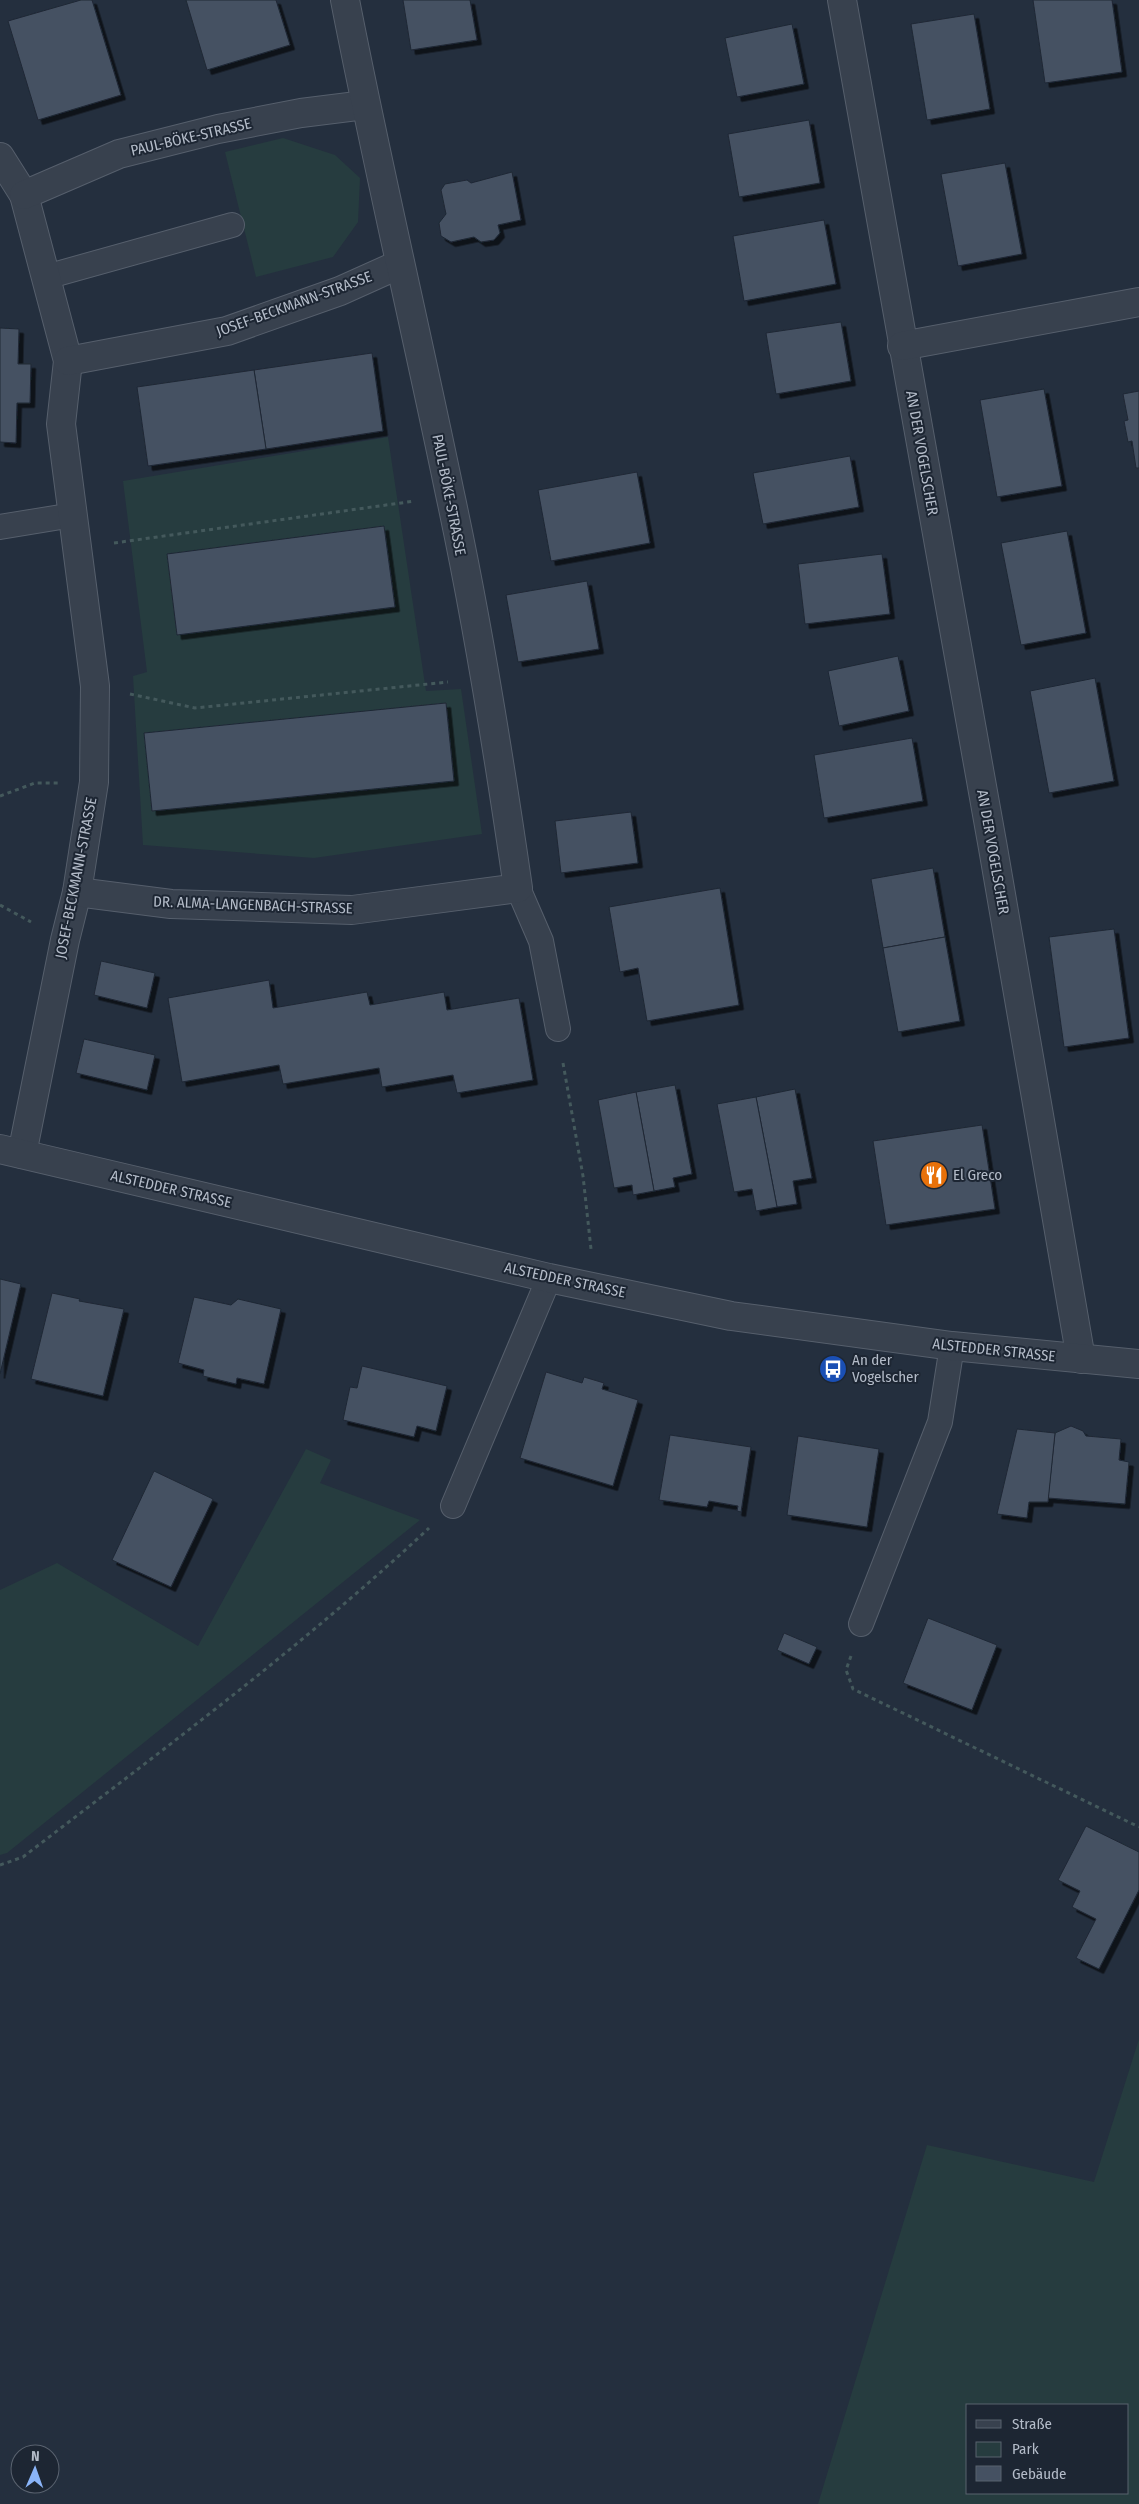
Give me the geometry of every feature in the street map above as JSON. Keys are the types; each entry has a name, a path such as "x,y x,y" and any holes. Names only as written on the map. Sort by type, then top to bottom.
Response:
{"street":[{"name":"PAUL-BÖKE-STRASSE","path":"345,0 365,105 451,496 500,765 518,888"},
{"name":"AN DER VOGELSCHER","path":"842,0 902,346 993,848 1081,1358"},
{"name":"PAUL-BÖKE-STRASSE","path":"24,194 128,152 254,122 301,113 365,105"},
{"name":"JOSEF-BECKMANN-STRASSE","path":"0,157 24,194 68,361 61,424 79,548 95,686 94,782 77,892 11,1152"},
{"name":"JOSEF-BECKMANN-STRASSE","path":"68,361 227,331 340,290 400,264"},
{"path":"902,346 1139,302"},
{"name":"DR. ALMA-LANGENBACH-STRASSE","path":"77,892 171,904 352,910 518,888"},
{"name":"ALSTEDDER STRASSE","path":"11,1152 549,1278 731,1316 952,1346 1139,1364"}],"lane":[{"path":"46,277 232,225"},
{"path":"0,527 73,515"},
{"path":"518,888 541,941 558,1029"},
{"path":"453,1506 549,1278"},
{"path":"861,1624 940,1422 952,1346"}],"path":[{"path":"79,548 451,496"},
{"path":"95,686 195,708 433,685 483,675"},
{"path":"0,796 35,783 94,782"},
{"path":"558,1029 583,1176 596,1287"},
{"path":"0,1864 22,1857 196,1724 368,1585 453,1506"},
{"path":"861,1624 846,1670 853,1689 1139,1827"}],"green space":[{"path":"283,138 335,155 360,178 358,222 333,257 256,277 225,152"},
{"path":"388,437 426,691 461,689 482,834 314,858 143,845 133,676 147,672 123,481"},
{"path":"306,1449 331,1460 320,1483 420,1520 7,1853 0,1855 0,1590 57,1563 198,1646"},
{"path":"1139,2039 1139,2504 818,2504 927,2145 1094,2182"}],"building":[{"path":"81,0 92,0 121,95 38,120 8,21"},
{"path":"186,0 276,0 290,45 207,70"},
{"path":"403,0 470,0 477,40 411,50"},
{"path":"1033,0 1112,0 1122,72 1045,83"},
{"path":"974,14 990,109 927,120 911,24"},
{"path":"792,24 804,84 737,97 725,38"},
{"path":"809,120 820,183 739,197 728,134"},
{"path":"1005,163 1022,254 958,266 941,174"},
{"path":"512,172 521,220 498,225 500,233 494,240 481,242 474,237 451,242 441,236 439,223 446,214 441,190 445,184 467,180 471,183"},
{"path":"824,220 836,284 744,301 733,236"},
{"path":"841,322 851,381 776,394 766,333"},
{"path":"0,328 19,329 18,364 31,364 30,403 17,403 16,443 0,442"},
{"path":"372,353 383,431 266,449 254,370"},
{"path":"254,370 266,449 148,466 137,387"},
{"path":"1044,389 1062,486 997,497 980,400"},
{"path":"1139,391 1139,468 1136,468 1132,441 1128,442 1124,421 1128,420 1123,394"},
{"path":"850,456 859,507 763,524 753,473"},
{"path":"637,472 650,543 551,561 538,490"},
{"path":"384,526 395,607 177,635 167,554"},
{"path":"1067,531 1086,633 1021,645 1001,543"},
{"path":"882,554 890,614 805,624 798,564"},
{"path":"587,581 599,649 518,662 506,595"},
{"path":"898,656 909,711 839,726 828,671"},
{"path":"1095,678 1114,781 1049,793 1030,691"},
{"path":"446,703 454,781 152,811 144,733"},
{"path":"912,738 923,801 824,818 814,755"},
{"path":"631,812 638,863 561,873 555,821"},
{"path":"933,868 945,937 883,948 871,879"},
{"path":"720,888 739,1005 647,1021 638,968 620,972 609,907"},
{"path":"1114,929 1129,1038 1064,1047 1049,937"},
{"path":"945,937 960,1021 898,1032 883,948"},
{"path":"101,961 155,973 147,1008 94,995"},
{"path":"269,980 273,1008 367,992 370,1005 444,992 447,1010 519,998 533,1080 457,1093 453,1075 382,1087 379,1068 283,1084 279,1065 182,1082 168,998"},
{"path":"84,1039 155,1055 147,1090 76,1073"},
{"path":"675,1085 692,1174 673,1178 675,1187 654,1191 636,1092"},
{"path":"795,1089 812,1178 793,1181 797,1204 777,1207 756,1097"},
{"path":"636,1092 654,1191 633,1195 632,1185 614,1188 598,1100"},
{"path":"756,1097 777,1207 756,1211 752,1189 734,1192 717,1104"},
{"name":"El Greco","path":"982,1125 995,1209 886,1225 873,1141"},
{"path":"0,1279 21,1284 0,1374"},
{"path":"52,1293 80,1299 79,1301 124,1309 103,1396 31,1379"},
{"path":"194,1297 231,1305 238,1299 281,1309 264,1384 237,1378 236,1384 203,1376 204,1370 178,1363"},
{"path":"362,1366 447,1386 436,1431 417,1426 414,1437 343,1420 350,1387 357,1388"},
{"path":"546,1372 582,1383 584,1377 604,1383 602,1389 638,1400 613,1486 520,1458"},
{"path":"1071,1426 1083,1431 1086,1436 1121,1439 1119,1460 1129,1462 1125,1504 1048,1498 1055,1433"},
{"path":"1017,1429 1055,1433 1048,1502 1029,1502 1027,1518 997,1514"},
{"path":"670,1435 751,1447 741,1512 737,1511 738,1506 709,1501 707,1507 659,1500"},
{"path":"798,1436 879,1449 867,1527 787,1515"},
{"path":"154,1471 213,1499 171,1587 112,1560"},
{"path":"928,1618 997,1645 972,1710 903,1683"},
{"path":"784,1633 817,1647 809,1664 777,1650"},
{"path":"1086,1826 1139,1852 1139,1890 1099,1969 1076,1958 1096,1919 1072,1907 1080,1891 1058,1880"}],"place":[{"name":"El Greco","path":"934,1175"},
{"name":"An der Vogelscher","path":"833,1369"}]}
